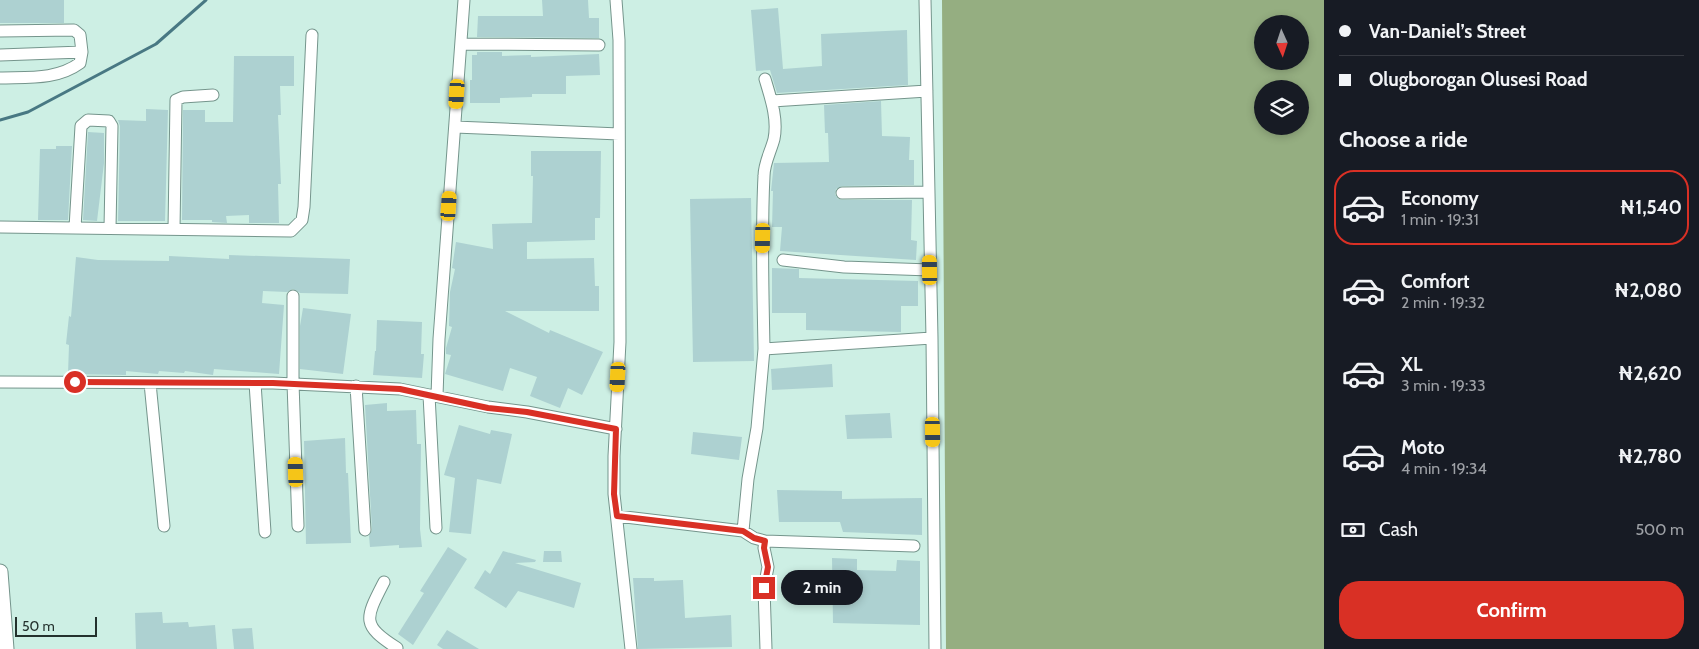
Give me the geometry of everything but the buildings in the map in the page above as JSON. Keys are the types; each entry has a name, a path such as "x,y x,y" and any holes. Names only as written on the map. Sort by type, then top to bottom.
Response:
{"main road":[{"path":"0,572 6,649"}],"street":[{"path":"436,528 433,396 439,339 464,0"},
{"path":"616,0 618,40 620,342 614,494 631,649"},
{"path":"925,0 936,596 935,649"},
{"path":"0,31 74,30 80,35 82,52 80,63 69,70 50,76 0,78"},
{"path":"0,227 291,231 302,220 312,35"},
{"path":"461,44 599,45"},
{"path":"0,55 82,52"},
{"path":"743,531 748,479 757,428 764,349 762,254 764,173 774,139 775,124 772,100 764,79"},
{"path":"772,100 927,91"},
{"path":"174,229 176,100 183,96 213,95"},
{"path":"75,228 81,126 88,120 109,122 112,126 110,228"},
{"path":"455,127 619,134"},
{"path":"842,193 929,192"},
{"path":"783,260 844,267 930,270"},
{"path":"293,296 293,383 298,526"},
{"path":"764,349 932,338"},
{"path":"0,382 293,383 400,389 488,408 527,412 616,429"},
{"path":"150,383 164,526"},
{"path":"255,383 265,532"},
{"path":"356,386 365,530"},
{"path":"617,516 743,531 754,538 765,541 914,546"},
{"path":"765,541 764,548 768,567 764,588 766,649"},
{"path":"384,582 373,604 370,625 382,639 400,649"}],"green space":[{"path":"942,0 1324,0 1324,649 946,649"}],"waterway":[{"path":"0,120 28,112 156,44 206,0"}],"route":[{"path":"75,382 273,383 400,389 488,408 527,412 616,429 614,494 617,516 743,531 760,541 765,541 764,548 768,567 764,588"}]}
